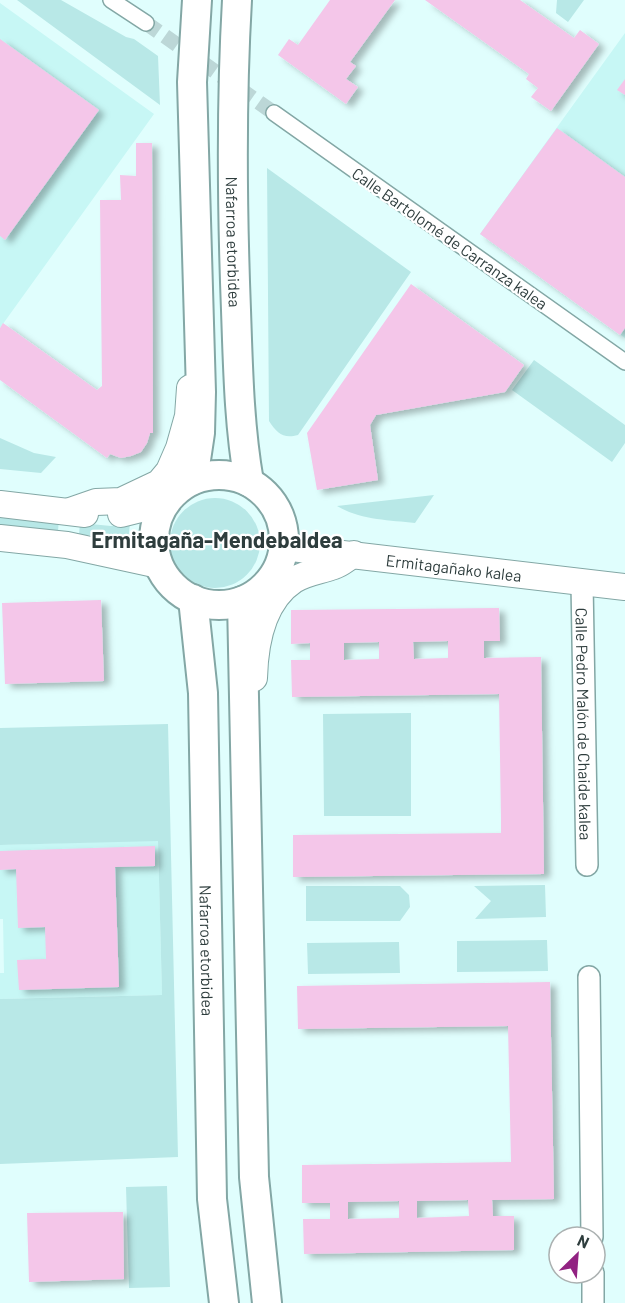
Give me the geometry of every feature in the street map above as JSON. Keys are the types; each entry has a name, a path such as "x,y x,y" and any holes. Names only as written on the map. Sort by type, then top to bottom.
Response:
{"main road":[{"path":"192,480 200,433 200,342 192,82 197,0"},
{"name":"Nafarroa etorbidea","path":"237,0 233,66 233,233 242,440 249,482"},
{"path":"211,475 230,476 249,482 264,494 276,509 283,528 284,547 279,564 270,580 257,592 242,601 225,605 208,604 178,591 167,579 159,565 154,544 156,523 165,503 177,490 192,480 211,475"},
{"name":"Nafarroa etorbidea","path":"193,599 203,693 212,1199 224,1303"},
{"path":"242,601 254,1177 267,1303"}],"street":[{"path":"111,0 146,23"},
{"name":"Calle Bartolomé de Carranza kalea","path":"274,113 625,362"},
{"path":"70,511 96,502 121,501 159,483 169,471 179,448 188,416 192,353 200,342"},
{"path":"0,504 70,511 99,517 165,503"},
{"path":"0,538 68,545 159,565"},
{"name":"Ermitagañako kalea","path":"284,547 625,587"},
{"path":"244,764 254,734 254,659 259,633 274,599 295,579 333,567 354,554"},
{"name":"Calle Pedro Malón de Chaide kalea","path":"582,583 587,864"},
{"path":"589,977 592,1225"},
{"path":"592,1285 593,1303"}],"shaded area":[{"path":"17,0 61,0 126,37 134,39 158,56 160,105"},
{"path":"557,0 584,0 568,22 556,13"},
{"path":"0,3 154,114 0,328"},
{"path":"625,33 625,338 480,234"},
{"path":"267,168 411,272 298,435 293,436 281,434 269,421"},
{"path":"534,360 625,425 625,443 612,462 512,390"},
{"path":"0,438 34,453 56,457 41,473 0,469"},
{"path":"434,495 415,523 365,517 337,506"},
{"path":"215,498 232,502 247,511 256,526 260,543 256,560 247,575 232,584 215,588 198,584 183,575 174,560 170,543 174,526 183,511 198,502"},
{"path":"0,514 59,519 58,531 0,526"},
{"path":"80,523 111,526 130,523 128,542 108,535 79,535"},
{"path":"411,713 411,816 324,816 323,714"},
{"path":"168,724 178,1157 0,1164 0,999 162,995 158,841 0,845 0,728"},
{"path":"158,840 162,995 0,999 0,973 4,973 3,919 0,919 0,845"},
{"path":"545,885 546,917 475,919 491,901 474,886"},
{"path":"306,886 400,886 409,895 410,907 400,921 306,921"},
{"path":"547,940 548,971 457,972 457,941"},
{"path":"399,942 400,973 308,974 307,943"},
{"path":"167,1186 170,1287 129,1288 126,1187"}],"building":[{"path":"330,0 395,0 350,62 356,66 346,79 358,87 346,104 278,55 289,39 298,45"},
{"path":"425,0 520,0 574,38 580,30 599,44 551,111 531,97 538,88 526,79 529,74"},
{"path":"0,39 99,110 5,240 0,236"},
{"path":"625,79 625,95 617,90"},
{"path":"557,128 625,177 625,328 620,335 480,234"},
{"path":"136,143 152,143 153,433 150,433 141,452 121,458 110,454 107,458 0,380 0,328 3,323 97,390 102,386 100,200 121,200 120,175 136,176"},
{"path":"411,284 524,365 505,392 376,415 370,425 378,480 317,490 307,433"},
{"path":"101,600 104,681 5,684 2,603"},
{"path":"499,608 500,641 484,641 484,658 541,657 544,874 293,877 293,835 501,833 501,819 499,694 292,697 291,660 310,660 310,643 291,644 291,610","holes":["448,641 448,658 414,659 413,642","379,642 379,659 344,660 344,643"]},
{"path":"155,846 155,866 115,867 119,987 19,990 17,960 46,959 45,927 18,928 16,869 0,870 0,851"},
{"path":"550,982 554,1199 492,1200 493,1216 514,1216 514,1250 304,1254 303,1219 330,1219 330,1203 302,1203 302,1165 511,1162 508,1026 298,1029 297,986","holes":["468,1200 469,1216 417,1218 417,1201","399,1201 399,1218 348,1219 348,1202"]},
{"path":"123,1212 124,1279 29,1282 27,1213"}],"tunnel":[{"path":"146,23 274,113"}],"district":[{"name":"Ermitagaña-Mendebaldea","path":"217,539"}]}
